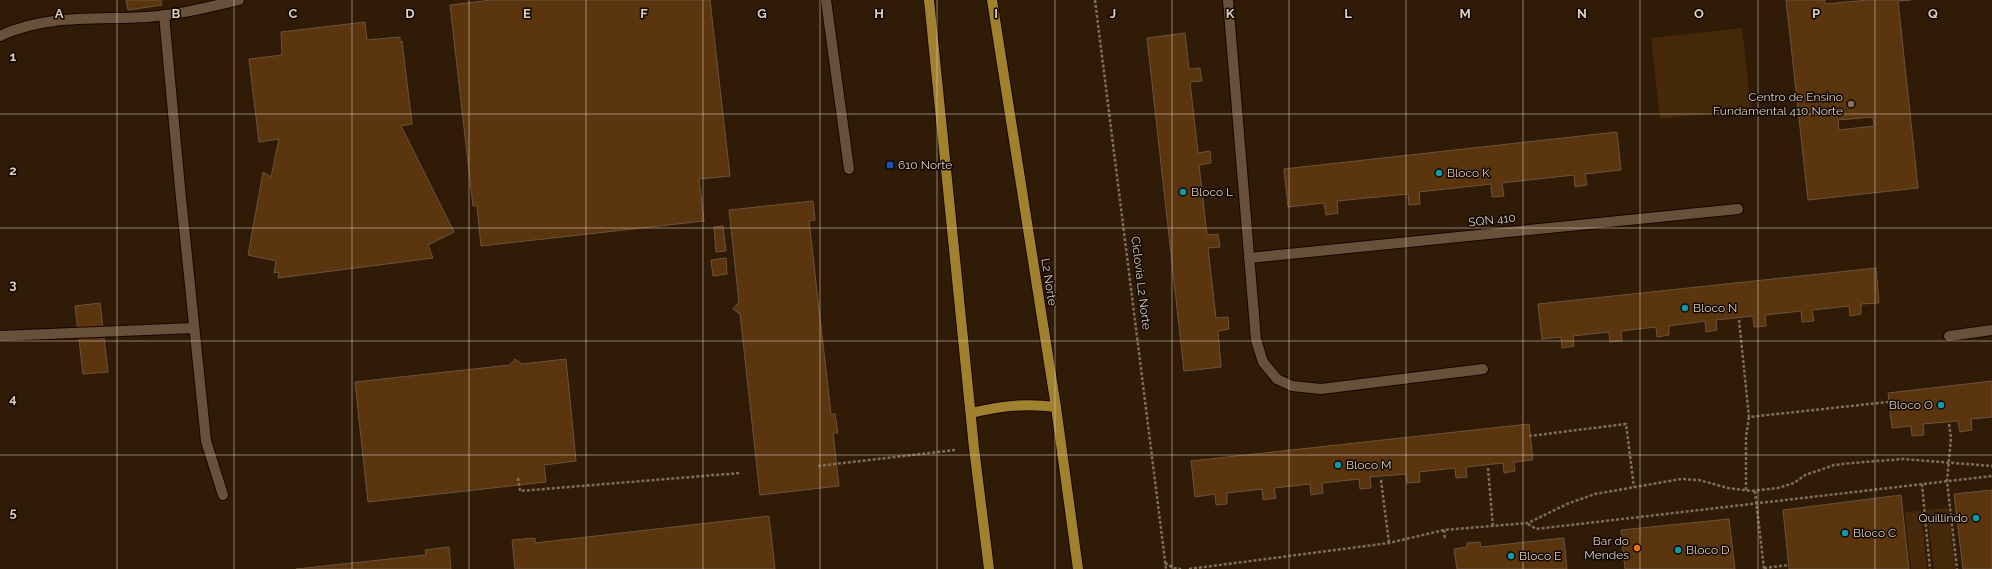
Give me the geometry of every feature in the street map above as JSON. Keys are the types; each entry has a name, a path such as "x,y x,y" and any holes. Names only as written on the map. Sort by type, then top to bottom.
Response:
{"main road":[{"path":"929,0 974,448 989,569"},
{"name":"L2 Norte","path":"992,0 1056,407 1078,569"},
{"path":"971,413 1004,405 1037,404 1056,407"}],"street":[{"path":"0,36 31,25 55,19 80,20 164,15 197,10 239,0"},
{"path":"826,0 849,169"},
{"path":"1228,0 1256,340 1263,362 1277,379 1292,386 1321,389 1483,369"},
{"path":"164,15 206,441 223,495"},
{"name":"SQN 410","path":"1249,258 1738,209"},
{"path":"0,336 194,328"},
{"path":"1949,336 1992,330"}],"path":[{"name":"Ciclovia L2 Norte","path":"1095,0 1136,314 1166,569"},
{"path":"1739,320 1749,417 1746,437 1746,490"},
{"path":"1749,417 1888,402"},
{"path":"1529,436 1626,424 1634,487"},
{"path":"1949,424 1951,438 1950,462 1947,481 1957,569"},
{"path":"818,466 974,448"},
{"path":"1189,569 1389,543 1444,530 1528,523 1583,498 1681,479 1755,491 1778,488 1794,483 1805,475 1834,465 1903,459 1992,466"},
{"path":"1488,468 1493,527"},
{"path":"518,478 520,491 740,473"},
{"path":"1528,523 1536,529 1992,476"},
{"path":"1381,480 1389,543"},
{"path":"1922,484 1930,569"},
{"path":"1755,491 1764,568 1787,565 1786,569"},
{"path":"1444,530 1445,540"},
{"path":"1165,563 1174,568 1181,569"}],"shaded area":[{"path":"1742,28 1751,109 1660,119 1651,38"},
{"path":"1948,508 1955,569 1934,569 1927,510"},
{"path":"1921,511 1927,569 1911,569 1905,512"}],"building":[{"path":"126,0 161,0 162,5 128,10"},
{"path":"492,0 710,0 730,176 699,179 704,221 481,246 477,206 473,206 450,5"},
{"name":"Centro de Ensino Fundamental 410 Norte","path":"1786,0 1825,0 1825,4 1868,0 1911,0 1898,1 1918,188 1808,200","holes":["1873,117 1874,126 1839,130 1838,120"]},
{"path":"365,22 367,40 400,37 400,42 402,41 412,124 401,126 454,232 428,245 433,258 278,278 279,272 274,273 276,261 248,255 263,172 271,177 279,139 259,142 249,59 282,55 281,32"},
{"name":"Bloco L","path":"1185,33 1189,69 1200,68 1202,81 1190,82 1198,153 1210,151 1211,163 1199,165 1207,235 1218,234 1220,247 1208,248 1216,318 1228,317 1229,329 1218,331 1221,367 1184,371 1147,38"},
{"name":"Bloco K","path":"1617,132 1621,170 1585,174 1587,185 1575,187 1574,175 1502,183 1504,196 1492,197 1491,184 1419,192 1420,204 1409,205 1408,194 1337,201 1338,213 1326,215 1324,203 1288,207 1284,169"},
{"path":"813,201 815,220 809,221 831,414 835,414 838,433 833,433 839,486 760,495 740,314 733,309 739,302 729,210"},
{"path":"723,226 726,251 716,252 714,227"},
{"path":"726,258 727,274 713,276 711,260"},
{"name":"Bloco N","path":"1876,268 1879,303 1861,304 1861,314 1850,316 1849,306 1812,310 1814,321 1802,322 1801,311 1765,315 1766,326 1754,327 1753,316 1716,320 1717,330 1706,332 1705,321 1669,326 1669,335 1657,337 1656,327 1621,331 1622,341 1610,342 1609,332 1573,336 1574,346 1562,348 1561,337 1542,339 1538,304"},
{"path":"100,303 108,372 83,374 75,306"},
{"path":"515,359 522,364 566,359 576,461 544,465 546,482 368,502 355,382 510,365"},
{"name":"Bloco O","path":"1992,381 1992,417 1971,419 1972,430 1960,432 1958,421 1923,424 1924,435 1912,436 1911,426 1892,428 1888,393"},
{"name":"Bloco M","path":"1529,424 1533,460 1514,462 1515,471 1504,473 1503,463 1466,467 1467,477 1456,478 1455,468 1419,472 1420,482 1407,483 1406,474 1370,477 1371,488 1360,489 1359,479 1322,483 1323,493 1311,495 1310,484 1274,488 1276,498 1263,500 1262,489 1227,493 1227,504 1216,505 1215,494 1195,497 1191,461"},
{"path":"1992,490 1992,569 1963,569 1954,494"},
{"name":"Bloco C","path":"1901,495 1909,569 1789,569 1783,510"},
{"path":"769,516 775,569 515,569 512,540 535,538 535,543"},
{"name":"Bloco D","path":"1729,519 1735,569 1625,569 1621,530"},
{"name":"Bloco E","path":"1564,538 1567,569 1457,569 1454,549 1467,547 1467,543 1480,542 1481,547"},
{"path":"449,547 451,569 296,569 426,555 425,550"}],"place":[{"name":"Centro de Ensino Fundamental 410 Norte","path":"1851,104"},
{"name":"610 Norte","path":"890,165"},
{"name":"Bloco K","path":"1439,173"},
{"name":"Bloco L","path":"1183,192"},
{"name":"Bloco N","path":"1685,308"},
{"name":"Bloco O","path":"1941,405"},
{"name":"Bloco M","path":"1338,465"},
{"name":"Quillindo","path":"1976,518"},
{"name":"Bloco C","path":"1845,533"},
{"name":"Bar do Mendes","path":"1637,548"},
{"name":"Bloco D","path":"1678,550"},
{"name":"Bloco E","path":"1511,556"}]}
